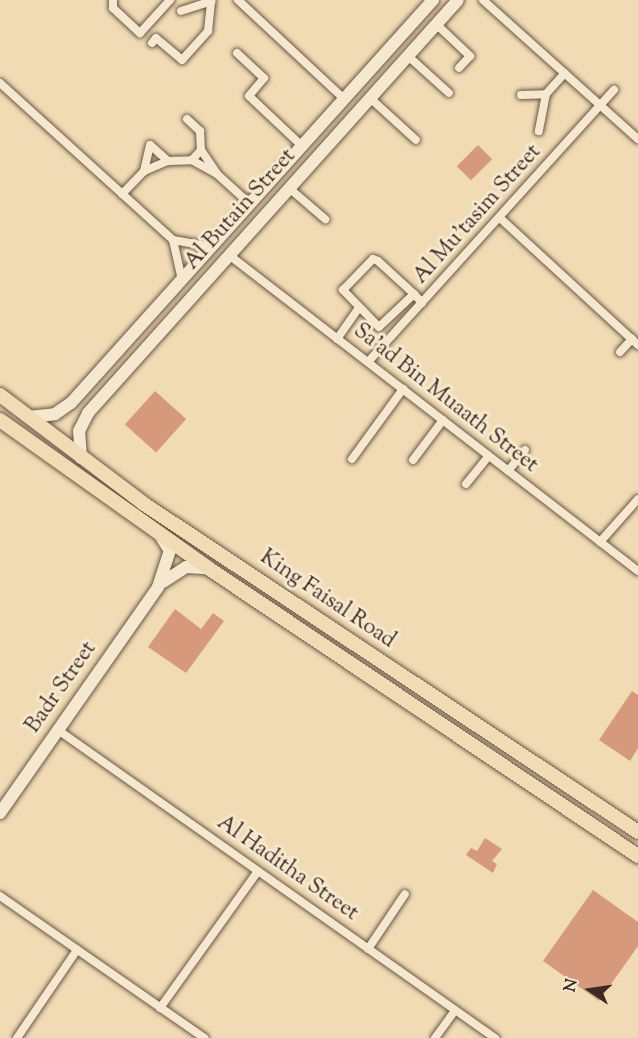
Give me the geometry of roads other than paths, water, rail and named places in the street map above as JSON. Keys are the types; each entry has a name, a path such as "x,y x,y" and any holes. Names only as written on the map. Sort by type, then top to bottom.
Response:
{"main road":[{"name":"King Faisal Road","path":"0,395 81,458 638,832"},
{"name":"King Faisal Road","path":"0,420 208,568 638,856"}],"street":[{"path":"113,0 113,8 140,33 170,0"},
{"path":"152,43 156,38 182,60 208,31 211,0 181,11"},
{"path":"238,0 344,99"},
{"name":"Al Butain Street","path":"27,417 61,411 434,0"},
{"name":"Al Butain Street","path":"81,458 78,437 84,418 458,0"},
{"path":"483,0 638,139"},
{"path":"436,24 470,56 459,68"},
{"path":"237,53 264,78 249,96 302,146"},
{"path":"408,56 449,93"},
{"path":"542,133 546,94 565,73"},
{"path":"0,83 173,240 212,247"},
{"name":"Al Mu'tasim Street","path":"368,362 614,90"},
{"path":"521,95 546,94"},
{"path":"370,98 416,140"},
{"path":"187,119 200,131 201,150 217,174"},
{"path":"144,171 150,145 168,161"},
{"path":"192,160 201,150"},
{"path":"122,194 144,171 168,161 192,160 217,174 250,204"},
{"path":"286,164 289,188 325,219"},
{"path":"500,218 635,342 620,352"},
{"path":"173,240 182,280"},
{"name":"Sa'ad Bin Muaath Street","path":"230,255 638,571"},
{"path":"414,294 383,327 358,309 343,290 373,259 414,294 422,303"},
{"path":"337,339 358,309"},
{"path":"113,356 123,374"},
{"path":"351,459 403,389"},
{"path":"413,460 442,420"},
{"path":"508,471 525,450"},
{"path":"466,484 489,456"},
{"path":"600,542 638,499"},
{"name":"Badr Street","path":"0,813 158,587 170,551 159,534"},
{"name":"Badr Street","path":"158,587 186,567 208,568"},
{"name":"Al Haditha Street","path":"58,730 495,1038"},
{"path":"160,1008 258,871"},
{"path":"368,949 405,894"},
{"path":"0,896 204,1038"},
{"path":"17,1038 77,950"},
{"path":"435,1038 455,1010"}]}
